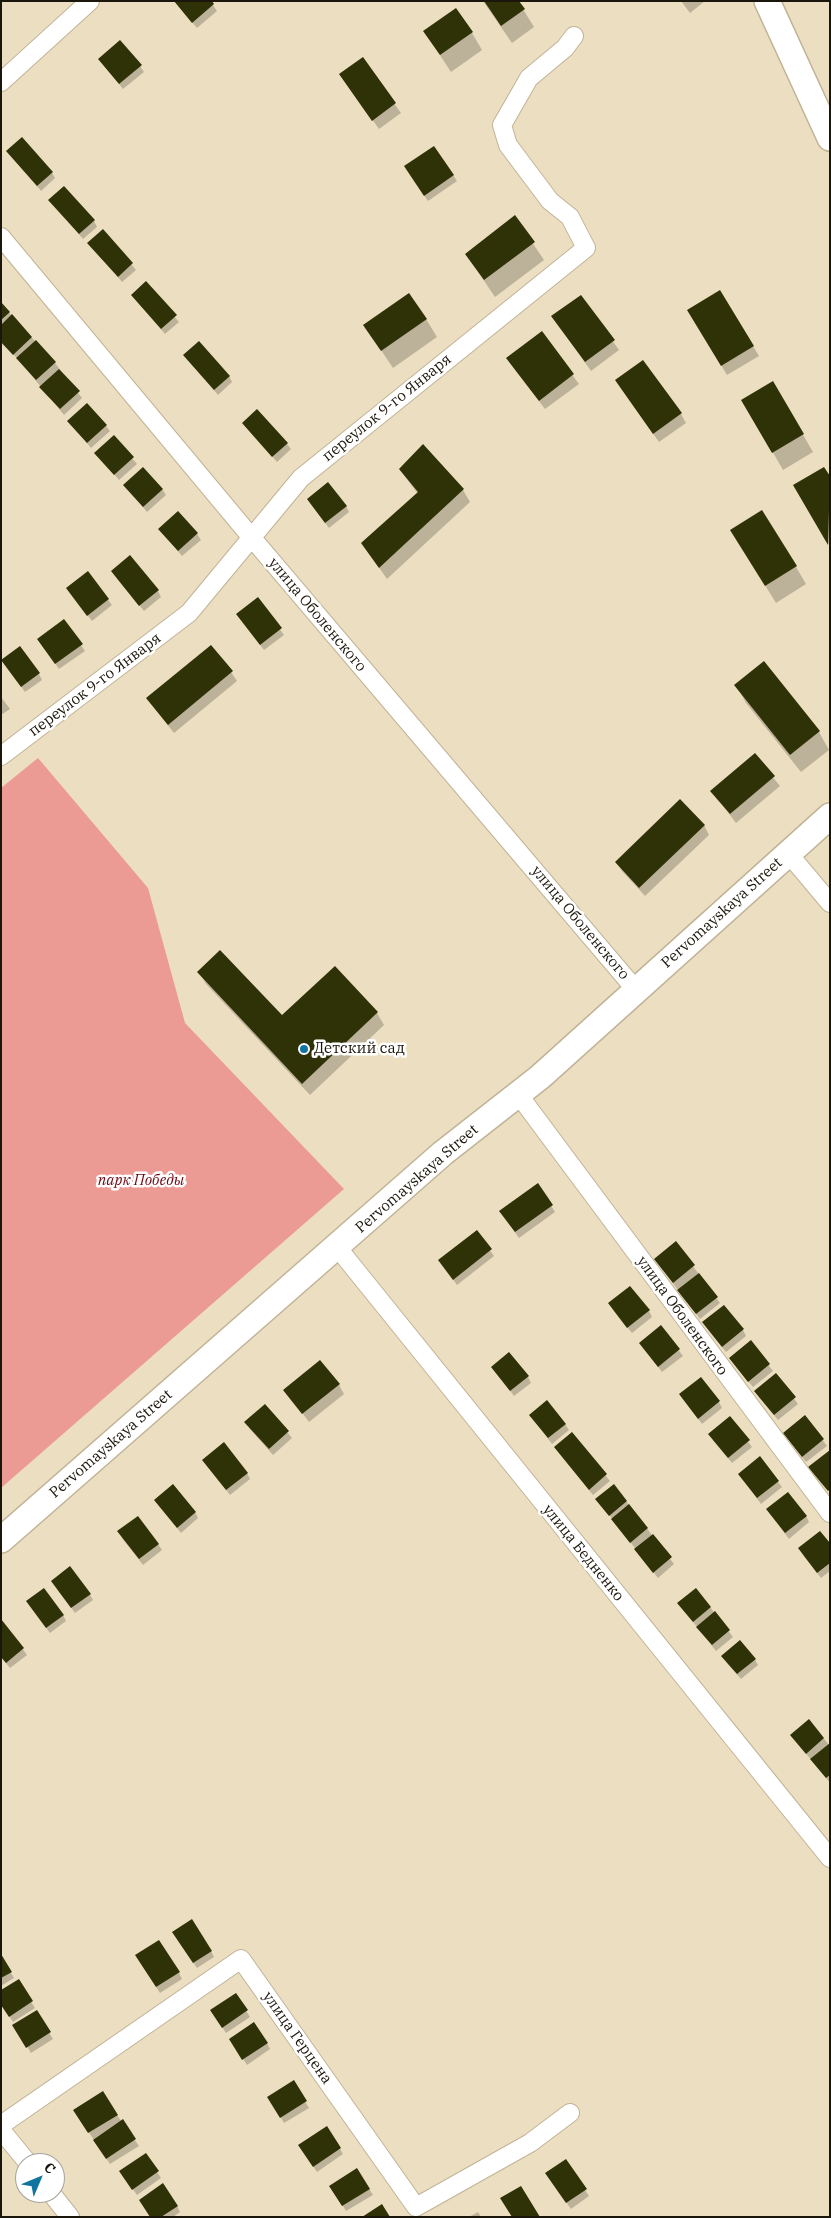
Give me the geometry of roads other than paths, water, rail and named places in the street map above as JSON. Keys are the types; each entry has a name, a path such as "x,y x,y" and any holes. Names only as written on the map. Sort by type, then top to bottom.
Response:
{"main road":[{"path":"766,1 830,138"},
{"name":"Pervomayskaya Street","path":"1,1540 443,1153 518,1094 830,816"}],"street":[{"path":"1,82 90,1"},
{"name":"переулок 9-го Января","path":"1,756 189,613 301,478 586,248 570,217 550,201 508,145 502,125 529,78 564,48 574,36"},
{"name":"улица Оболенского","path":"1,238 252,538 636,990"},
{"path":"788,853 830,904"},
{"name":"улица Оболенского","path":"518,1094 739,1394 830,1513"},
{"name":"улица Бедненко","path":"337,1247 830,1858"},
{"name":"улица Герцена","path":"1,2125 242,1959 416,2207 530,2143 570,2113"},
{"path":"1,2130 20,2153"},
{"path":"60,2203 70,2217"}],"place":[{"name":"Детский сад","path":"304,1049"}],"park label":[{"name":"парк Победы","path":"141,1181"}]}
